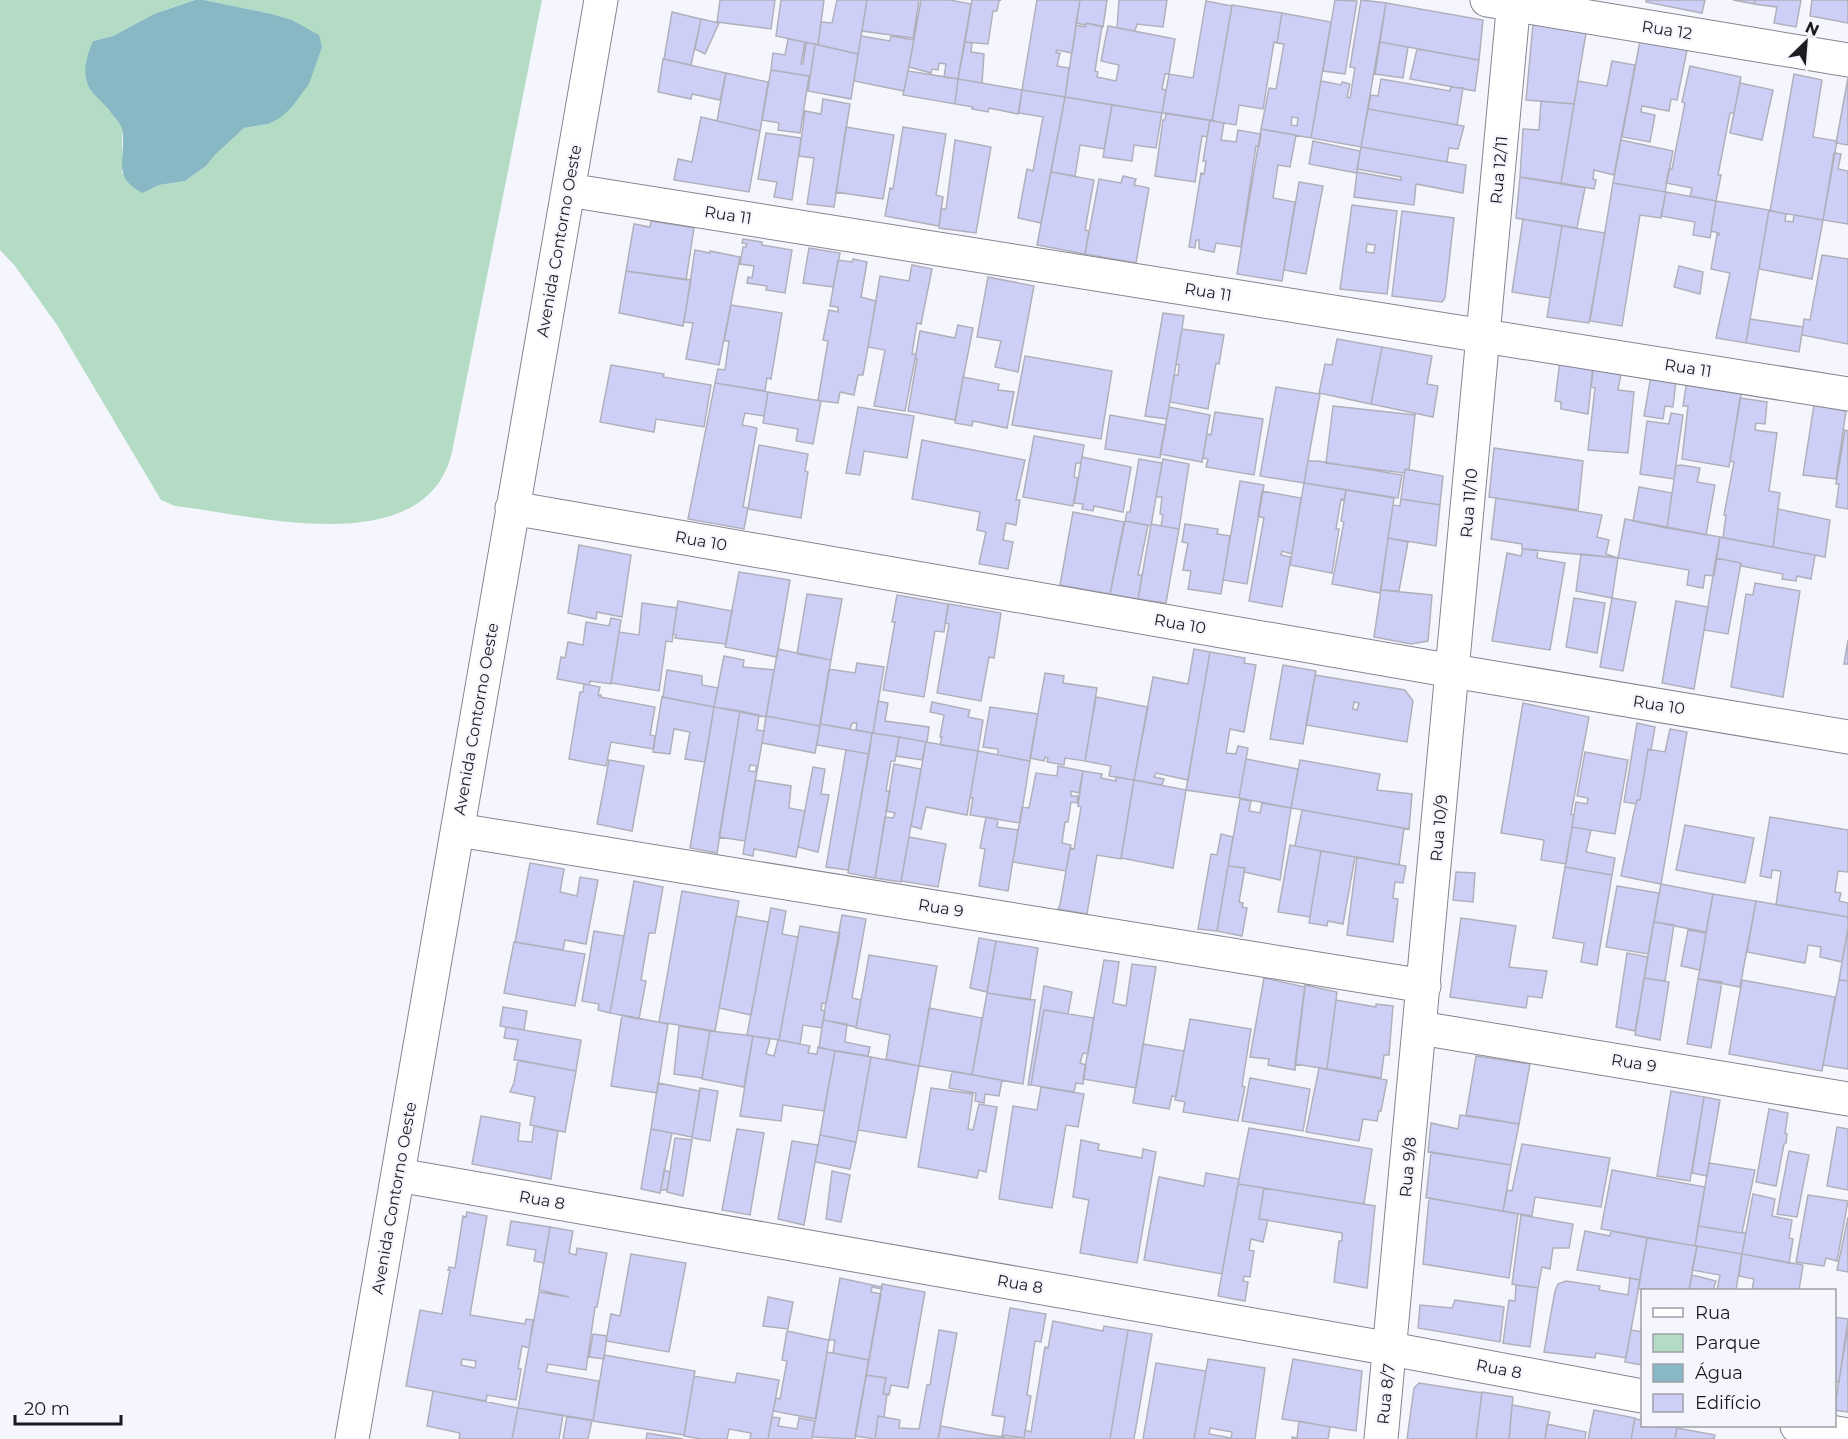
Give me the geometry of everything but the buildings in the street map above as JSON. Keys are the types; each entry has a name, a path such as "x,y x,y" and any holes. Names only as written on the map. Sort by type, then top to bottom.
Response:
{"street":[{"name":"Avenida Contorno Oeste","path":"352,1439 601,0"},
{"name":"Rua 12","path":"1505,2 1848,60"},
{"name":"Rua 12/11","path":"1485,336 1505,2"},
{"name":"Rua 11","path":"568,190 1848,394"},
{"name":"Rua 11/10","path":"1453,671 1485,336"},
{"name":"Rua 10","path":"512,508 1848,737"},
{"name":"Rua 10/9","path":"1424,986 1453,671"},
{"name":"Rua 9","path":"458,830 1424,986"},
{"name":"Rua 9/8","path":"1391,1349 1424,986"},
{"name":"Rua 9","path":"1420,1028 1848,1099"},
{"name":"Rua 8","path":"398,1175 1391,1349 1641,1396"},
{"name":"Rua 8/7","path":"1381,1439 1391,1349"},
{"path":"1807,1427 1848,1435"}],"green space":[{"path":"0,0 195,0 154,14 113,36 93,41 92,91 122,127 122,173 143,193 159,185 185,181 206,166 244,128 268,124 309,84 313,68 267,13 204,0 542,0 452,452 436,487 409,509 374,520 333,524 248,517 175,506 161,500 57,325 15,266 0,250"}],"water":[{"path":"195,0 204,0 292,20 319,35 322,47 309,84 291,108 280,118 268,124 244,128 206,166 185,181 159,185 143,193 126,180 123,173 122,129 108,108 89,87 85,74 88,54 93,41 113,36 154,14"}]}
